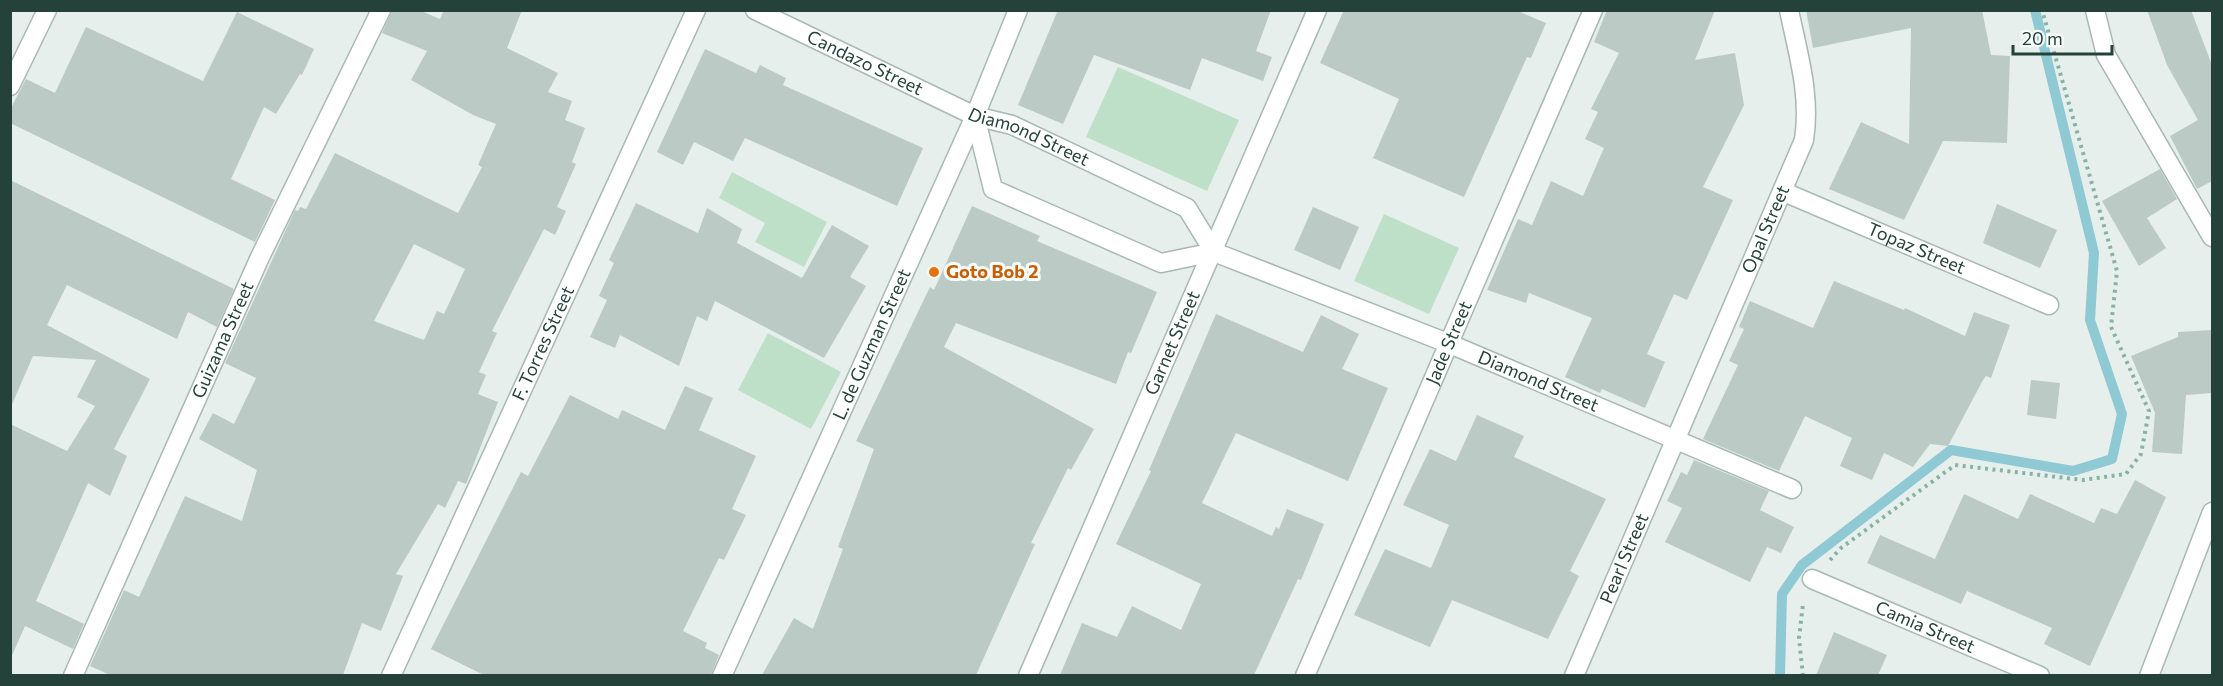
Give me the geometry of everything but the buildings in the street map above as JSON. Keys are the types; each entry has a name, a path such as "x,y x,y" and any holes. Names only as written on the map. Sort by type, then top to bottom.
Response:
{"street":[{"path":"10,86 47,10"},
{"name":"Guizama Street","path":"73,675 260,257 381,10"},
{"name":"F. Torres Street","path":"391,675 696,10"},
{"name":"Candazo Street","path":"755,10 975,116"},
{"name":"L. de Guzman Street","path":"722,675 975,116 1018,10"},
{"name":"Garnet Street","path":"1028,675 1214,252 1317,10"},
{"name":"Jade Street","path":"1305,675 1593,10"},
{"name":"Opal Street","path":"1674,441 1784,192 1804,140 1808,116 1807,93 1789,10"},
{"path":"2095,10 2106,55 2212,237"},
{"name":"Diamond Street","path":"1214,252 1187,208 1012,125 975,116 993,189 1161,263 1214,252 1450,344 1674,441 1792,489"},
{"name":"Topaz Street","path":"1784,192 2049,305"},
{"name":"Pearl Street","path":"1575,675 1674,441"},
{"path":"2149,675 2212,512"},
{"name":"Camia Street","path":"1812,579 2040,675"}],"path":[{"path":"1803,675 1799,638 1802,605 1812,579 1841,548 1955,465 2083,480 2126,474 2141,454 2149,411 2111,327 2117,271 2042,10"}],"green space":[{"path":"1118,67 1239,120 1207,191 1086,137"},
{"path":"732,172 827,222 804,267 755,242 765,223 719,198"},
{"path":"1384,214 1459,248 1429,314 1354,281"},
{"path":"768,333 841,372 811,429 738,390"}],"waterway":[{"path":"1780,676 1782,594 1802,565 1951,450 2073,471 2112,459 2122,414 2090,320 2094,253 2035,10"}],"place":[{"name":"Goto Bob 2","path":"934,272"}]}
